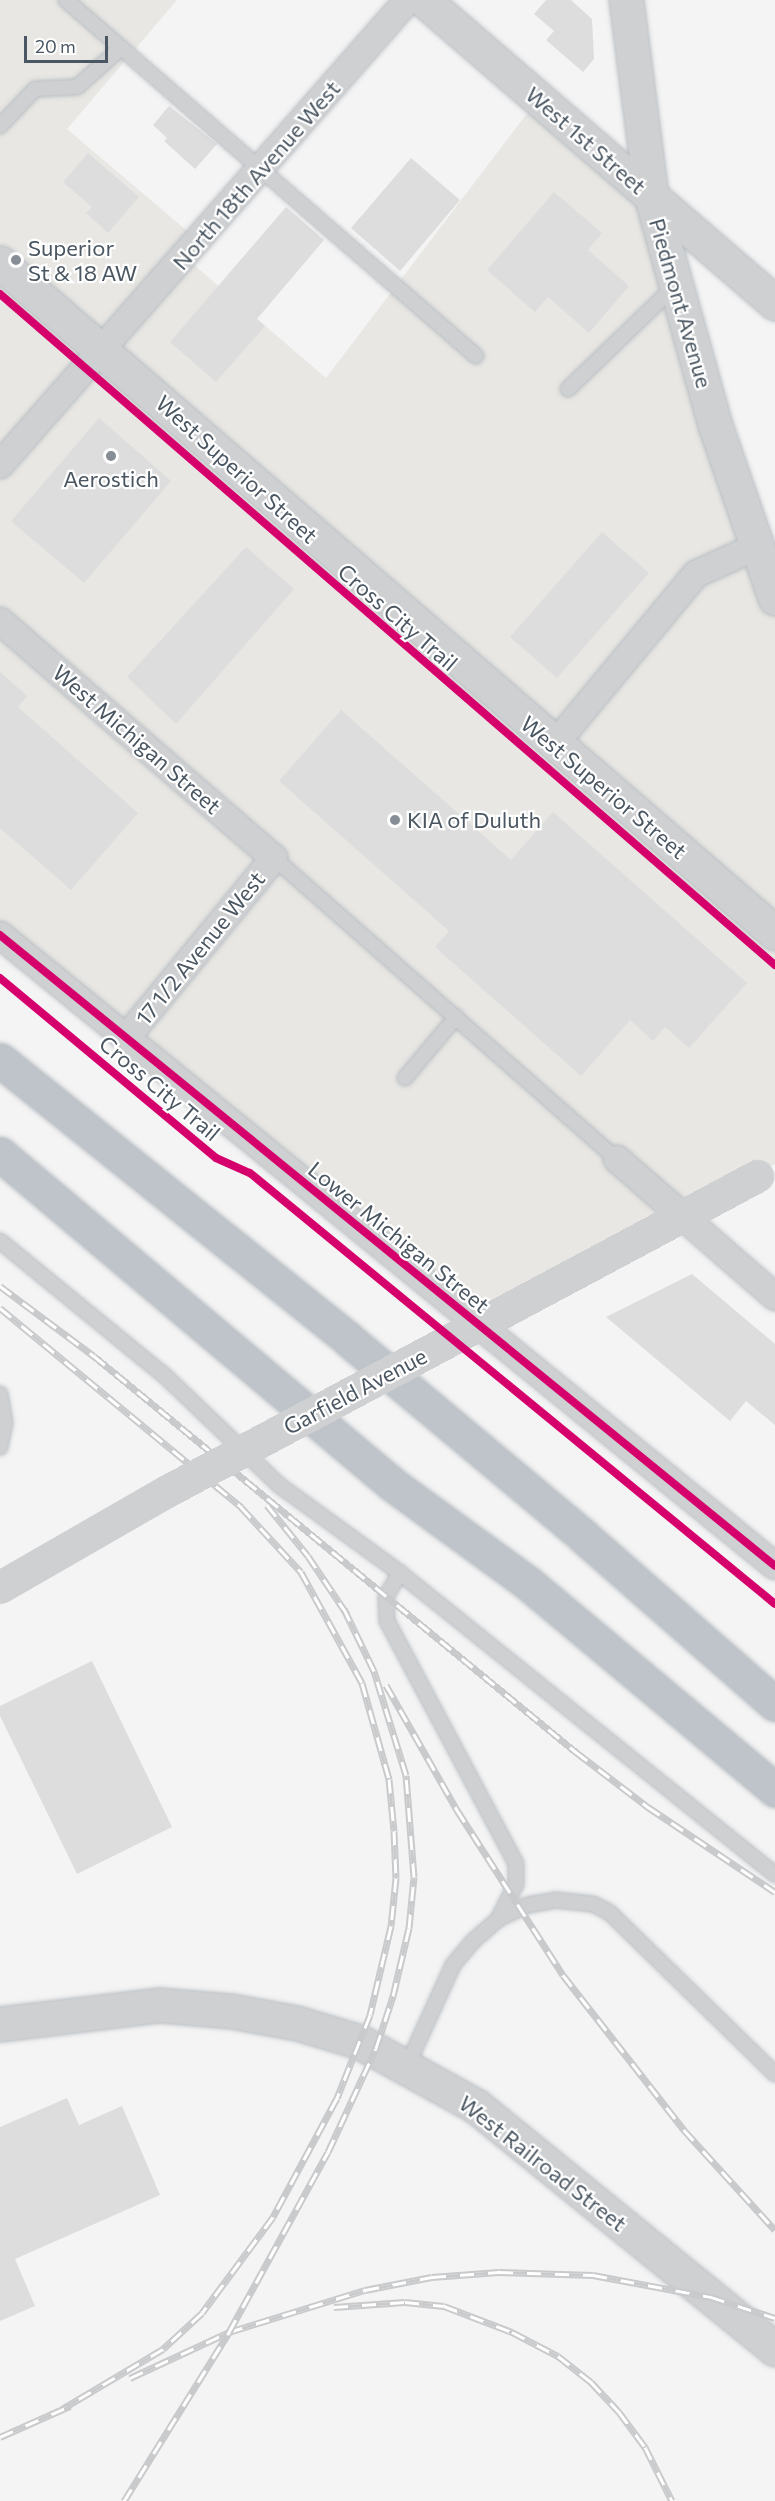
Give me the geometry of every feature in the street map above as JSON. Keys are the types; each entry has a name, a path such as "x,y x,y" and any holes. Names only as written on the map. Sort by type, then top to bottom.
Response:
{"highway":[{"path":"0,1060 349,1340 583,1536 775,1704"},
{"path":"0,1154 392,1484 529,1584 775,1790"}],"street":[{"name":"North 18th Avenue West","path":"0,465 408,0"},
{"name":"West 1st Street","path":"424,0 775,303"},
{"name":"Piedmont Avenue","path":"626,0 651,196 715,425 775,598"},
{"name":"West Superior Street","path":"0,263 104,349 330,552 775,933"},
{"path":"554,745 696,574 758,546"},
{"name":"West Michigan Street","path":"0,621 274,858"},
{"name":"17 1/2 Avenue West","path":"126,1038 274,858"},
{"name":"Lower Michigan Street","path":"0,935 775,1566"},
{"path":"617,1160 775,1297"},
{"name":"Garfield Avenue","path":"0,1587 179,1485 766,1170"},
{"name":"West Railroad Street","path":"0,2024 160,2005 231,2011 297,2023 360,2042 476,2106 775,2349"}],"lane":[{"path":"66,0 476,356"},
{"path":"0,126 35,89 77,87 121,48"},
{"path":"568,389 675,286"},
{"path":"274,858 617,1160"},
{"path":"405,1078 456,1017"},
{"path":"0,1241 165,1376 279,1485 400,1573 775,1875"},
{"path":"0,1394 5,1423 0,1447"},
{"path":"400,1573 386,1596 387,1621 516,1864 516,1884 499,1918 453,1965 407,2066"},
{"path":"499,1918 528,1905 555,1900 593,1904 609,1912 775,2074"}],"shaded area":[{"path":"0,0 177,0 67,129 199,241 185,257 326,378 538,99 651,196 775,598 775,1164 487,1331 0,935"}],"building":[{"path":"546,0 571,0 592,19 594,59 583,72 546,40 554,31 534,14"},
{"path":"169,106 217,144 195,169 164,141 167,138 153,125"},
{"path":"88,153 139,197 108,233 86,213 92,207 63,182"},
{"path":"411,158 460,200 400,271 351,228"},
{"path":"554,192 602,233 588,250 629,286 589,333 548,297 535,312 487,270"},
{"path":"286,207 324,240 257,319 265,326 216,382 170,342"},
{"path":"99,418 171,481 84,583 11,521"},
{"path":"602,532 649,573 557,678 510,637"},
{"path":"246,547 294,589 176,724 127,677"},
{"path":"0,672 27,696 18,707 138,813 71,890 0,828"},
{"path":"341,710 511,860 553,812 747,983 689,1048 665,1027 653,1041 630,1020 581,1076 435,947 449,931 279,781"},
{"path":"692,1274 775,1344 775,1425 746,1401 730,1421 606,1317"},
{"path":"92,1661 172,1827 77,1874 0,1716 0,1706"},
{"path":"67,2098 79,2125 122,2106 160,2195 15,2259 35,2306 0,2321 0,2127"}],"railway":[{"path":"0,1286 94,1356 576,1752 648,1807 775,1892"},
{"path":"0,1308 241,1507 301,1572 362,1683 389,1779 394,1831 396,1878 391,1926 370,2015 337,2098 273,2217 202,2313 163,2349 62,2409"},
{"path":"267,1505 308,1556 347,1614"},
{"path":"124,2501 229,2332 328,2152 376,2048 393,1996 409,1928 414,1877 406,1775 374,1671 344,1609"},
{"path":"386,1685 457,1810 563,1975 684,2130 775,2230"},
{"path":"130,2378 229,2332 365,2290 432,2277 499,2272 593,2275 711,2297 775,2318"},
{"path":"334,2307 405,2302 444,2306 512,2332 558,2356 591,2382 619,2412 645,2447 672,2501"},
{"path":"0,2437 70,2406"}],"cycle path":[{"name":"Cross City Trail","path":"0,294 775,965"},
{"name":"Cross City Trail","path":"0,935 775,1566"},
{"name":"Cross City Trail","path":"0,978 216,1158 250,1173 775,1604"}],"place":[{"name":"Superior St & 18 AW","path":"16,260"},
{"name":"Aerostich","path":"111,456"},
{"name":"KIA of Duluth","path":"395,820"}]}
